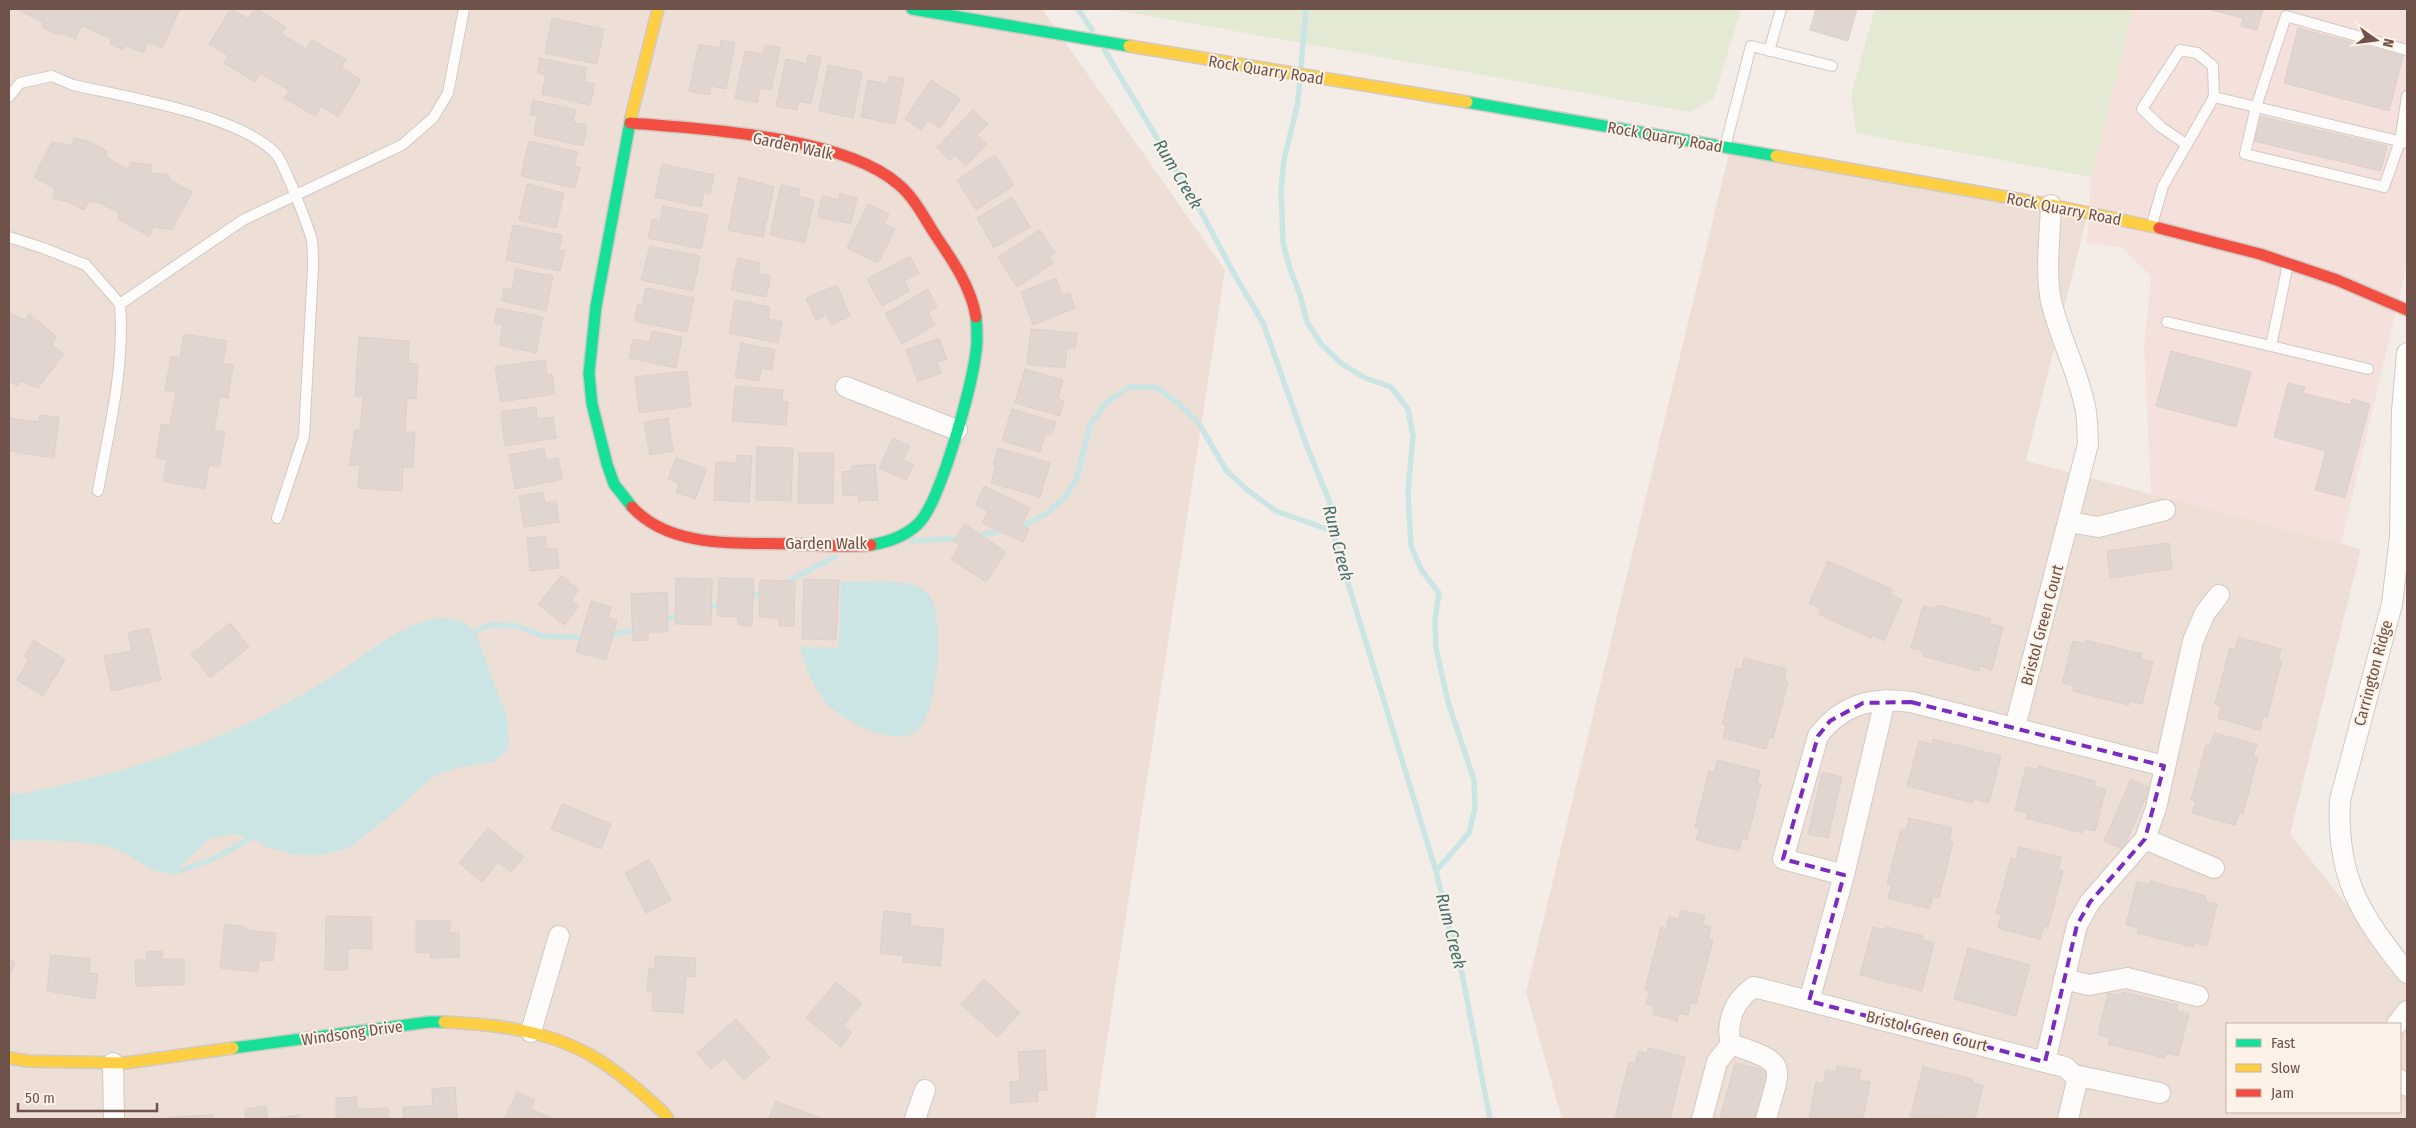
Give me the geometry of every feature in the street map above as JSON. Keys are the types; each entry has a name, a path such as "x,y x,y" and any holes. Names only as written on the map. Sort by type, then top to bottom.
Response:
{"street":[{"name":"Garden Walk","path":"630,123 724,132 811,147 867,165 896,183 912,198 963,275 975,302 978,339 975,362 957,430 941,480 921,522 895,540 854,546 708,540 661,529 640,516 613,482 595,415 589,379 596,306 630,123 658,9"},
{"name":"Rock Quarry Road","path":"912,9 1724,148 2051,206 2151,226 2288,263 2337,280 2407,310"},
{"name":"Bristol Green Court","path":"2015,727 2088,444 2085,404 2075,370 2059,332 2051,298 2049,256 2051,206"},
{"name":"Carrington Ridge","path":"2407,353 2402,411 2400,537 2392,604 2340,800 2338,833 2345,870 2358,903 2407,973"},
{"path":"846,387 957,430"},
{"path":"2069,522 2098,527 2164,510"},
{"path":"2045,1062 2078,925 2090,902 2145,839 2156,808 2193,641 2205,613 2218,595"},
{"path":"1809,1001 1844,875 1885,700"},
{"path":"1844,875 1783,859 1818,736 1830,721 1864,703 1885,700 1911,702 2164,766"},
{"path":"2145,839 2214,868"},
{"path":"531,1032 559,936"},
{"path":"2064,979 2089,985 2127,978 2198,996"},
{"name":"Bristol Green Court","path":"1731,1044 1728,1035 1732,1013 1738,1001 1754,987 2065,1067 2074,1075 2160,1093"},
{"path":"2398,1023 2407,1011"},
{"name":"Windsong Drive","path":"9,1058 29,1061 112,1063 322,1038 429,1022 473,1023 531,1032 566,1043 615,1071 663,1112 668,1119"},
{"path":"1702,1119 1717,1062 1731,1044 1760,1054 1776,1064 1779,1072 1766,1119"},
{"path":"112,1063 114,1119"},
{"path":"2068,1119 2077,1081 2074,1075"},
{"path":"915,1119 925,1090"}],"lane":[{"path":"120,304 243,220 402,145 433,118 448,94 464,9"},
{"path":"1769,51 1781,9"},
{"path":"2407,50 2286,16 2256,106 2245,154 2384,187 2403,142 2407,96"},
{"path":"1724,148 1752,46 1832,66"},
{"path":"2151,226 2163,186 2187,145 2214,96 2213,66 2197,53 2180,50 2142,109 2161,127 2187,145"},
{"path":"9,96 20,83 52,76 74,85 221,120 276,154 295,195 312,240 313,268 304,436 277,518"},
{"path":"2214,96 2403,142"},
{"path":"9,237 86,265 120,304 122,330 120,367 98,491"},
{"path":"2271,346 2288,263"},
{"path":"2167,322 2368,369"}],"highlighted area":[{"path":"1911,702 2164,766 2145,839 2090,902 2077,925 2045,1062 1809,1001 1844,875 1783,859 1818,736 1830,721 1863,703"}],"shaded area":[{"path":"9,9 1042,9 1225,270 1095,1119 9,1119"},
{"path":"2133,9 2407,9 2407,264 2341,544 2151,494 2144,345 2151,276 2121,247 2087,243 2091,177"},
{"path":"1731,145 2089,209 2026,461 2361,549 2290,834 2407,980 2407,1119 1562,1119 1526,992"}],"green space":[{"path":"1110,9 1741,9 1714,98 1691,112"},
{"path":"1875,9 2133,9 2091,177 1856,133 1851,95"}],"water":[{"path":"889,581 905,583 925,591 934,605 937,621 937,663 931,704 925,720 918,730 908,735 897,736 871,731 846,719 828,705 815,685 799,647 839,648 841,582"},
{"path":"440,618 461,621 475,631 508,721 509,749 494,762 460,767 434,776 393,813 350,847 323,855 296,855 269,848 251,838 235,834 211,838 172,873 147,867 125,853 97,844 9,840 9,793 22,794 85,780 147,762 207,741 266,714 301,695 335,675 385,640 411,626"}],"building":[{"path":"21,9 180,9 162,48 148,42 143,53 125,45 123,50 110,44 112,39 82,26 75,39 60,32 59,35 42,27 44,23 20,11"},
{"path":"231,9 248,19 257,9 286,27 281,34 306,49 312,40 346,60 341,67 361,80 338,117 321,106 315,116 284,98 289,90 260,73 255,82 224,63 229,56 209,44"},
{"path":"1816,9 1857,9 1848,41 1810,30"},
{"path":"2207,9 2263,9 2257,30 2241,26 2243,18"},
{"path":"552,18 604,29 597,64 545,53"},
{"path":"2298,28 2403,56 2389,111 2284,83"},
{"path":"721,40 735,43 726,89 711,86 710,95 689,91 699,44 720,48"},
{"path":"765,45 780,48 771,90 760,88 757,103 735,98 745,51 763,54"},
{"path":"808,55 821,57 811,104 798,101 797,110 776,106 786,59 807,64"},
{"path":"540,58 587,68 584,82 595,84 590,105 542,94 546,75 537,73"},
{"path":"828,65 862,72 853,118 819,111"},
{"path":"889,76 904,79 895,124 861,117 868,80 887,84"},
{"path":"931,80 960,99 940,128 928,120 921,130 905,119"},
{"path":"533,100 576,110 573,122 587,125 583,146 534,135 537,116 530,114"},
{"path":"973,110 988,124 977,135 987,144 966,166 955,155 950,161 937,147"},
{"path":"2259,116 2387,146 2381,171 2253,141"},
{"path":"75,138 88,141 107,151 106,157 127,169 131,162 152,165 151,173 169,175 169,179 192,192 172,230 154,227 149,236 118,219 119,213 100,203 89,201 84,210 67,201 53,199 55,189 34,177 52,142 71,145"},
{"path":"529,141 577,152 574,167 580,168 575,188 521,176"},
{"path":"995,155 1014,185 976,210 957,180"},
{"path":"662,164 714,175 710,194 704,193 701,207 655,197"},
{"path":"739,177 774,187 763,237 728,230"},
{"path":"527,184 564,193 556,228 519,220"},
{"path":"781,185 800,189 798,196 814,200 805,243 770,235"},
{"path":"840,194 857,198 851,224 818,217 822,196 839,200"},
{"path":"1012,197 1030,227 994,248 977,218"},
{"path":"868,204 889,214 884,224 895,229 878,263 847,248"},
{"path":"663,206 708,215 701,249 648,238 652,219 660,221"},
{"path":"513,225 562,235 559,250 565,251 560,271 506,260"},
{"path":"1040,230 1055,253 1049,257 1053,263 1017,287 998,257"},
{"path":"650,246 700,256 693,291 641,280"},
{"path":"910,256 919,273 904,281 909,291 882,306 867,279"},
{"path":"738,258 760,263 758,274 771,276 766,297 731,290"},
{"path":"516,269 553,276 546,311 502,301 504,288 512,289"},
{"path":"1056,278 1063,296 1070,293 1075,308 1033,325 1021,292"},
{"path":"837,285 850,316 831,325 827,315 816,320 806,298"},
{"path":"646,288 694,298 687,332 634,321 638,304 642,305"},
{"path":"928,289 937,307 928,312 935,325 902,344 885,314"},
{"path":"735,300 770,307 768,319 782,322 778,343 729,333"},
{"path":"497,308 543,317 536,353 499,345 503,325 494,323"},
{"path":"9,313 25,320 29,314 56,336 52,345 64,354 38,388 21,381 17,386 9,380"},
{"path":"1031,329 1077,333 1075,348 1067,348 1065,368 1027,364"},
{"path":"652,331 682,337 676,368 629,358 633,339 650,342"},
{"path":"184,334 227,341 223,363 233,365 228,398 220,397 214,430 225,432 219,467 209,465 205,489 163,481 167,460 156,458 161,424 170,425 176,392 165,390 171,356 180,358"},
{"path":"359,337 409,341 408,363 418,364 416,399 407,398 405,432 415,432 413,468 403,467 402,491 358,488 360,465 349,465 355,430 360,430 363,396 355,396"},
{"path":"939,338 947,359 937,362 941,373 918,382 906,350"},
{"path":"741,343 775,350 772,370 761,368 759,381 735,377"},
{"path":"2171,351 2251,372 2236,427 2156,406"},
{"path":"545,360 547,375 552,374 555,394 501,402 495,367"},
{"path":"1025,369 1063,380 1058,399 1064,401 1060,416 1015,403"},
{"path":"687,371 691,406 639,413 635,377"},
{"path":"2288,383 2305,387 2303,393 2351,405 2352,399 2370,404 2345,498 2315,490 2326,451 2274,437"},
{"path":"735,386 783,390 782,401 788,402 786,425 732,421"},
{"path":"536,407 537,419 553,417 556,438 505,446 501,412"},
{"path":"1012,409 1056,422 1051,435 1045,434 1040,452 1002,441"},
{"path":"40,415 59,417 54,458 9,451 9,418 39,422"},
{"path":"668,418 673,451 650,455 644,422"},
{"path":"893,438 910,446 903,460 914,465 906,480 879,468"},
{"path":"757,447 793,448 791,501 756,500"},
{"path":"544,448 547,461 558,458 563,479 515,489 509,455"},
{"path":"998,448 1050,463 1040,497 991,483 996,466 993,465"},
{"path":"799,453 834,453 833,503 798,503"},
{"path":"737,455 752,456 749,502 714,500 716,462 736,463"},
{"path":"676,458 707,469 695,499 676,492 679,483 668,479"},
{"path":"875,464 878,500 859,501 858,495 843,496 842,472 852,471 852,466"},
{"path":"984,486 1030,508 1022,525 1029,529 1023,542 982,523 988,511 976,505"},
{"path":"543,492 545,503 556,501 559,522 524,527 519,496"},
{"path":"965,524 1006,552 986,582 951,559 960,546 953,541"},
{"path":"545,536 547,549 557,548 559,568 530,571 527,538"},
{"path":"2169,543 2172,569 2110,578 2107,551"},
{"path":"1828,561 1892,589 1890,594 1902,600 1884,641 1872,635 1871,638 1818,614 1821,608 1809,604"},
{"path":"562,575 579,590 571,600 579,606 564,625 538,604"},
{"path":"676,578 712,579 711,625 675,624"},
{"path":"719,578 754,579 752,626 738,625 738,617 717,616"},
{"path":"804,579 839,580 836,640 802,639"},
{"path":"760,580 795,581 794,626 779,626 779,618 759,617"},
{"path":"667,592 668,632 648,632 648,640 633,641 631,594"},
{"path":"591,601 611,607 608,618 617,620 606,660 576,652"},
{"path":"1937,605 1991,619 1990,624 2003,627 1992,670 1980,666 1979,671 1923,656 1924,651 1911,648 1923,606 1935,609"},
{"path":"230,623 249,647 210,678 191,654"},
{"path":"149,628 161,680 112,691 104,656 132,651 128,633"},
{"path":"2238,637 2281,649 2278,660 2282,661 2267,717 2263,716 2260,730 2218,718 2221,706 2215,704 2230,648 2235,649"},
{"path":"34,640 65,660 43,696 17,680 29,659 24,656"},
{"path":"2086,640 2142,654 2141,659 2153,662 2142,704 2130,701 2129,705 2073,691 2074,686 2062,683 2073,641 2085,644"},
{"path":"1744,658 1787,669 1784,681 1788,682 1773,738 1769,737 1766,749 1723,738 1726,726 1722,724 1736,668 1741,670"},
{"path":"2214,733 2257,744 2253,756 2258,757 2243,814 2239,812 2235,825 2192,813 2196,801 2191,800 2206,745 2210,746"},
{"path":"1933,739 2001,756 1989,803 1974,799 1973,803 1907,786 1919,741 1932,744"},
{"path":"1717,760 1760,771 1757,783 1761,784 1747,840 1742,838 1739,851 1696,840 1700,828 1695,827 1709,771 1714,772"},
{"path":"2039,766 2095,781 2094,786 2106,789 2095,831 2083,828 2082,833 2026,818 2027,813 2015,810 2026,767 2038,770"},
{"path":"1822,772 1842,777 1828,838 1808,834"},
{"path":"2131,779 2150,788 2123,849 2104,841"},
{"path":"562,804 611,824 601,849 551,829"},
{"path":"1909,818 1952,828 1949,841 1953,842 1939,898 1933,896 1930,909 1888,898 1892,885 1887,884 1901,829 1906,831"},
{"path":"488,828 524,857 511,872 498,862 482,882 459,863"},
{"path":"2019,847 2061,857 2058,869 2063,871 2048,927 2044,925 2040,939 1998,928 2001,915 1996,914 2011,858 2016,859"},
{"path":"649,859 671,900 646,913 625,873"},
{"path":"2151,881 2206,896 2205,901 2217,904 2207,946 2195,943 2194,947 2137,933 2138,928 2126,925 2137,882 2150,885"},
{"path":"1681,910 1705,916 1702,925 1711,927 1708,939 1713,940 1696,1004 1691,1002 1688,1015 1679,1013 1677,1021 1653,1014 1655,1006 1646,1004 1650,991 1645,990 1661,927 1666,929 1669,916 1678,919"},
{"path":"884,911 911,914 910,926 944,929 940,966 903,962 904,956 880,953"},
{"path":"326,916 372,917 372,949 348,948 347,970 325,970"},
{"path":"416,921 450,921 450,933 459,932 459,957 431,958 430,952 416,953"},
{"path":"225,924 246,927 246,930 276,933 273,961 259,960 258,972 220,968"},
{"path":"1873,927 1885,930 1886,927 1923,936 1922,940 1934,943 1922,991 1860,975"},
{"path":"1968,948 2030,965 2016,1016 1954,999"},
{"path":"162,951 162,959 184,959 184,985 136,986 135,960 147,960 146,952"},
{"path":"51,955 90,959 89,973 98,974 95,999 47,991"},
{"path":"655,956 696,958 695,977 686,976 683,1013 652,1011 653,992 647,992 649,968 655,969"},
{"path":"9,960 15,962 9,978"},
{"path":"984,979 1020,1013 997,1037 961,1004"},
{"path":"836,982 862,1003 843,1026 852,1033 841,1047 806,1018"},
{"path":"2122,992 2178,1005 2177,1011 2189,1014 2178,1056 2166,1053 2165,1058 2108,1044 2110,1038 2098,1035 2108,993 2121,996"},
{"path":"736,1019 770,1057 744,1080 724,1058 711,1069 697,1053"},
{"path":"1648,1048 1685,1057 1670,1119 1615,1119 1629,1062 1635,1064 1638,1051 1647,1053"},
{"path":"1045,1050 1047,1090 1037,1091 1038,1101 1011,1103 1010,1082 1020,1081 1018,1052"},
{"path":"1735,1063 1772,1072 1759,1119 1720,1119"},
{"path":"1837,1066 1861,1070 1859,1080 1870,1082 1863,1119 1809,1119 1816,1082 1823,1084 1826,1070 1836,1072"},
{"path":"1923,1067 1973,1079 1972,1083 1983,1085 1975,1119 1910,1118"},
{"path":"455,1087 457,1119 404,1119 403,1107 433,1106 432,1089"},
{"path":"517,1092 535,1100 531,1109 554,1119 504,1119"},
{"path":"357,1097 357,1109 388,1108 389,1119 336,1119 336,1098"},
{"path":"776,1101 822,1119 769,1119"},
{"path":"266,1106 268,1119 246,1119 245,1109"},
{"path":"213,1115 214,1119 169,1119 169,1117"},
{"path":"299,1115 300,1119 268,1119"}],"waterway":[{"name":"Rum Creek","path":"1078,9 1092,30"},
{"path":"1301,66 1306,9"},
{"name":"Rum Creek","path":"1105,51 1204,217 1263,323 1306,444 1330,503 1332,531 1436,871 1451,935 1455,937 1490,1119"},
{"path":"1300,81 1297,106 1284,160 1281,188 1283,243 1307,322 1322,345 1342,364 1365,378 1391,387 1408,409 1413,436 1408,491 1411,546 1422,571 1439,593 1435,620 1436,648 1448,702 1474,780 1475,808 1469,833 1436,871"},
{"path":"1019,528 1046,514 1066,496 1077,478 1090,425 1106,403 1129,387 1156,387 1178,403 1198,422 1226,470 1246,489 1276,511 1332,531"},
{"path":"974,536 1007,530"},
{"path":"912,541 963,538"},
{"path":"783,584 835,557"},
{"path":"746,599 765,592"},
{"path":"705,608 725,603"},
{"path":"661,621 681,615"},
{"path":"475,631 489,625 517,626 543,636 587,638"},
{"path":"606,636 639,629"},
{"path":"172,873 211,860 251,838"}],"traffic: fast":[{"path":"912,9 1129,46"},
{"path":"1467,102 1776,156"},
{"path":"631,117 596,306 589,373 592,404 607,464 614,484 632,507"},
{"path":"871,545 897,538 914,528 928,510 937,491 962,415 973,368 977,348 976,317"},
{"path":"233,1048 429,1022 444,1022"}],"traffic: slow":[{"path":"631,117 658,9"},
{"path":"1129,46 1467,102"},
{"path":"1776,156 2051,205 2159,228"},
{"path":"444,1022 503,1027 543,1036 580,1049 623,1077 663,1112 668,1119"},
{"path":"9,1058 29,1061 125,1063 233,1048"}],"traffic: jam":[{"path":"630,123 732,132 808,145 843,155 874,168 898,184 914,202 949,255 966,285 976,317"},
{"path":"2159,228 2260,254 2337,280 2407,310"},
{"path":"632,507 648,521 667,531 708,541 843,546 871,545"}]}
